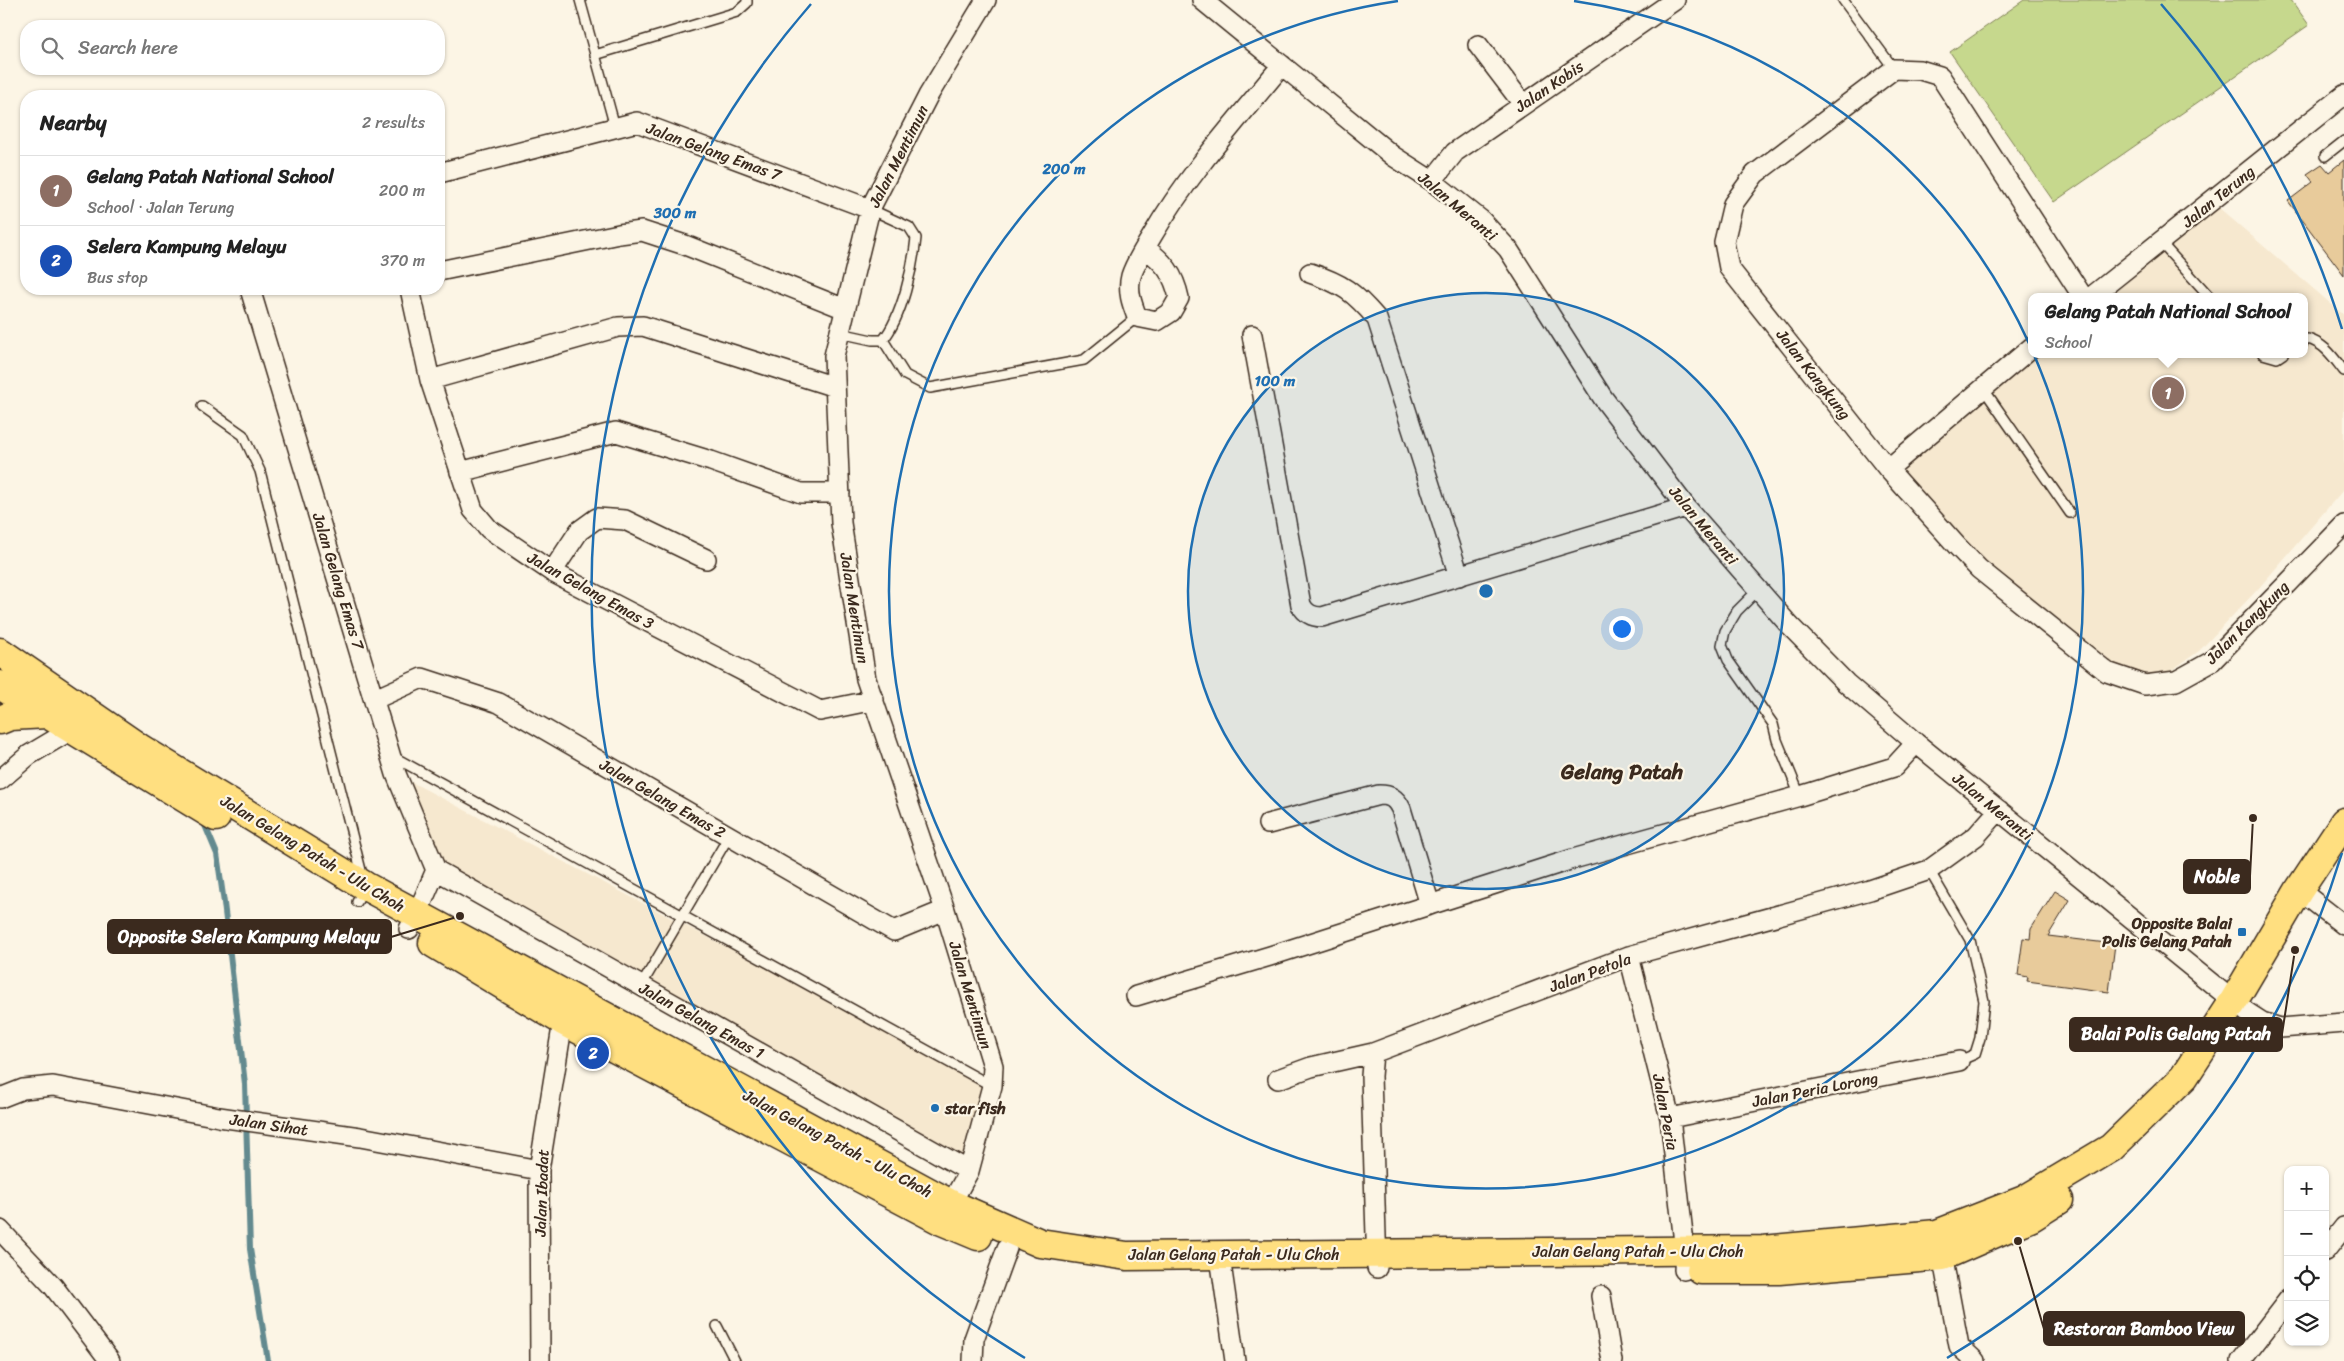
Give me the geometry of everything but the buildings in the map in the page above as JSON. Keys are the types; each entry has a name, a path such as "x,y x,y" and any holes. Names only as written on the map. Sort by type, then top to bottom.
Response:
{"main road":[{"name":"Jalan Gelang Patah - Ulu Choh","path":"0,652 361,894"},
{"name":"Jalan Gelang Patah - Ulu Choh","path":"0,685 71,730 568,1011 947,1212 1006,1248 1034,1260 1125,1270 1221,1264 1377,1260 1685,1261 1779,1270 1940,1245 2032,1217 2123,1159 2194,1090 2344,822"},
{"path":"0,720 10,716 47,714"},
{"name":"Jalan Gelang Patah - Ulu Choh","path":"2304,894 2344,849"},
{"name":"Jalan Gelang Patah - Ulu Choh","path":"947,1212 1040,1243 1128,1256 1221,1264"}],"street":[{"name":"Jalan Mentimun","path":"947,1212 969,1170 992,1086 993,1066 946,910 866,679 841,523 834,356 870,209 928,96 986,0"},
{"name":"Jalan Meranti","path":"1202,0 1393,156 1432,181 1481,220 1508,248 1603,398 1686,506 1790,626 1846,683 1916,743 2241,1008 2262,1022 2280,1028 2344,1023"},
{"name":"Jalan Kobis","path":"1432,181 1455,152 1675,0"},
{"path":"1478,45 1522,104"},
{"path":"1145,248 1161,260 1175,280 1179,298 1171,312 1157,321 1137,317 1130,297 1131,277 1145,248 1167,210 1218,142 1282,65"},
{"path":"1894,69 1920,70 1940,76 2080,293"},
{"name":"Jalan Kangkung","path":"1894,69 1755,174 1733,204 1724,242 1730,268 1888,469 1979,569 2107,672 2145,685 2176,681 2212,661 2344,525"},
{"name":"Jalan Terung","path":"2096,293 2344,95"},
{"name":"Jalan Gelang Emas 7","path":"445,171 637,122 870,209"},
{"path":"445,270 642,231 685,245 845,309"},
{"path":"1310,273 1337,282 1359,298 1377,319 1459,576"},
{"name":"Jalan Gelang Emas 7","path":"252,295 376,699 396,774 436,870"},
{"name":"Jalan Gelang Emas 3","path":"411,295 430,380 460,472 474,510 489,529 552,572 820,711 874,700"},
{"path":"430,380 618,327 643,326 835,387"},
{"path":"1252,335 1304,611 1315,617 1322,617 1686,506"},
{"path":"1888,469 2028,350"},
{"path":"460,472 616,432 712,461 801,493 840,493"},
{"path":"552,572 579,532 597,518 625,520 706,559"},
{"name":"Jalan Gelang Emas 2","path":"376,699 422,678 499,703 894,931 946,910"},
{"path":"0,780 29,755 71,730"},
{"path":"1136,996 1573,859 1894,768 1916,743"},
{"path":"1268,824 1378,795 1392,797 1397,800 1402,809 1430,904"},
{"name":"Jalan Petola","path":"1278,1079 1311,1067 1373,1053 1629,956 1870,890 1929,870 1976,836 1999,810"},
{"path":"413,922 436,870"},
{"name":"Jalan Gelang Emas 1","path":"436,870 969,1170"},
{"path":"2304,894 2344,925"},
{"name":"Jalan Peria","path":"1629,956 1670,1118 1685,1261"},
{"name":"Jalan Ibadat","path":"540,1361 539,1170 568,1011"},
{"path":"1373,1053 1371,1076 1377,1260"},
{"name":"Jalan Peria Lorong","path":"1670,1118 1959,1061"},
{"name":"Jalan Sihat","path":"0,1098 23,1089 53,1086 219,1117 360,1137 539,1170"},
{"path":"2329,1246 2344,1227"},
{"path":"0,1230 53,1286 110,1361"},
{"path":"1940,1245 1959,1346 1975,1361"},
{"path":"973,1361 974,1339 1006,1248"},
{"path":"1221,1264 1235,1361"},
{"path":"1601,1296 1612,1361"},
{"path":"2241,1361 2287,1301"}],"lane":[{"path":"580,0 615,127"},
{"path":"595,55 737,12 747,4 747,0"},
{"path":"1844,0 1894,69"},
{"path":"2324,156 2344,141"},
{"path":"870,209 909,227 916,238 914,256 893,328 883,340"},
{"path":"2160,242 2206,293"},
{"path":"883,340 905,375 930,388 1084,360 1137,317"},
{"path":"840,333 872,340 883,340"},
{"path":"2308,339 2319,342 2329,351 2344,371"},
{"path":"1983,388 2070,513"},
{"path":"202,406 243,435 260,471 361,894"},
{"path":"1759,589 1737,611 1725,632 1722,645 1728,660 1773,724 1777,740 1800,796"},
{"path":"392,756 992,1086"},
{"path":"642,986 729,836"},
{"path":"1929,870 1970,940 1984,1001 1980,1038 1975,1054 1959,1061"},
{"path":"717,1326 735,1361"}],"shaded area":[{"path":"2218,207 2344,315 2344,489 2258,589 2199,651 2166,674 2133,677 2093,659 2018,597 1898,471 2034,358 2308,358 2308,293 2114,293"},
{"path":"396,774 992,1086 969,1171 436,870"}],"green space":[{"path":"2024,0 2291,0 2309,25 2054,202 1950,52"}],"waterway":[{"path":"204,823 217,854 224,903 245,1084 250,1249 268,1361"}],"place":[{"name":"Gelang Patah National School","path":"2168,393"},
{"name":"Noble","path":"2253,818"},
{"name":"Opposite Selera Kampung Melayu","path":"460,916"},
{"name":"Opposite Balai Polis Gelang Patah","path":"2242,932"},
{"name":"Balai Polis Gelang Patah","path":"2295,950"},
{"name":"Selera Kampung Melayu","path":"593,1053"},
{"name":"star fish","path":"935,1108"},
{"name":"Restoran Bamboo View","path":"2018,1241"}],"district":[{"name":"Gelang Patah","path":"1622,772"}]}
